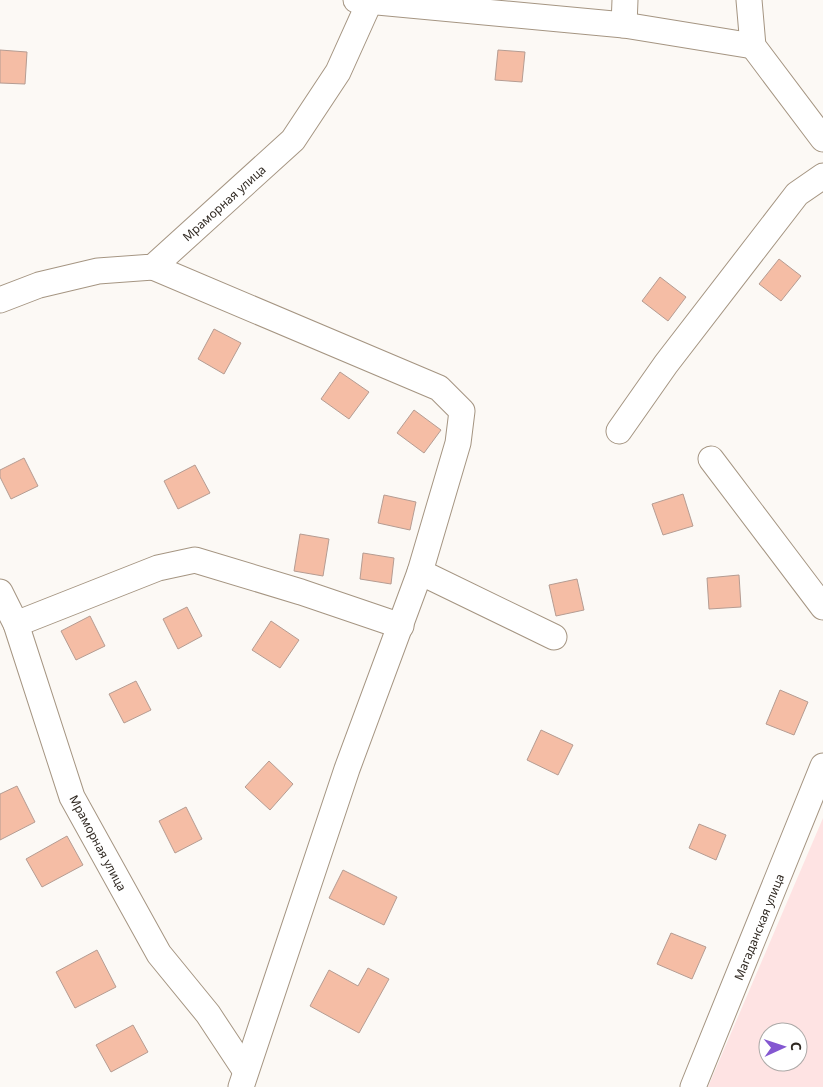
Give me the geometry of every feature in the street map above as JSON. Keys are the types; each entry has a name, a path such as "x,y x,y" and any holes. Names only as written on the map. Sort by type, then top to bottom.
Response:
{"street":[{"path":"624,25 625,0"},
{"path":"749,0 753,46 823,139"},
{"path":"363,1 624,25 753,46"},
{"name":"Мраморная улица","path":"153,267 293,140 338,72 363,1"},
{"path":"619,431 666,364 797,194 823,176"},
{"path":"0,300 39,285 98,271 153,267 439,388 462,411 458,442 420,572 347,769 243,1079"},
{"path":"711,459 823,607"},
{"path":"16,624 158,568 195,560 301,592 401,626"},
{"path":"420,572 554,637"},
{"name":"Мраморная улица","path":"0,592 16,624 72,797 159,954 208,1014 243,1079"},
{"name":"Магаданская улица","path":"693,1087 823,766"}],"shaded area":[{"path":"823,818 823,1087 708,1087"}],"building":[{"path":"0,50 27,52 25,84 0,83"},
{"path":"498,50 525,52 522,82 495,80"},
{"path":"779,259 801,276 781,301 759,284"},
{"path":"660,277 686,297 668,321 642,301"},
{"path":"214,329 241,343 224,374 198,359"},
{"path":"340,372 369,392 349,419 321,399"},
{"path":"414,410 441,430 424,453 397,433"},
{"path":"24,458 38,486 11,499 0,477 0,470"},
{"path":"195,465 210,493 178,509 164,481"},
{"path":"683,494 693,526 663,535 652,504"},
{"path":"384,495 416,502 410,530 378,523"},
{"path":"300,534 329,539 323,576 294,571"},
{"path":"363,553 394,558 391,584 360,579"},
{"path":"739,575 741,607 709,609 707,578"},
{"path":"577,579 584,610 556,616 549,585"},
{"path":"187,607 202,636 178,649 163,619"},
{"path":"90,616 105,646 76,660 61,631"},
{"path":"271,621 299,640 280,668 252,650"},
{"path":"136,681 151,710 124,723 109,694"},
{"path":"780,690 808,702 794,735 766,724"},
{"path":"541,730 573,745 558,775 527,760"},
{"path":"269,761 293,784 270,810 245,787"},
{"path":"17,786 35,822 0,840 0,794"},
{"path":"186,807 202,839 175,853 159,821"},
{"path":"699,824 726,835 716,860 689,848"},
{"path":"67,836 83,865 42,887 26,859"},
{"path":"343,870 397,897 384,925 329,898"},
{"path":"671,933 706,947 692,979 657,964"},
{"path":"97,950 116,987 75,1008 56,972"},
{"path":"368,968 389,979 359,1033 310,1006 329,970 358,986"},
{"path":"133,1025 148,1052 111,1072 96,1045"}]}
